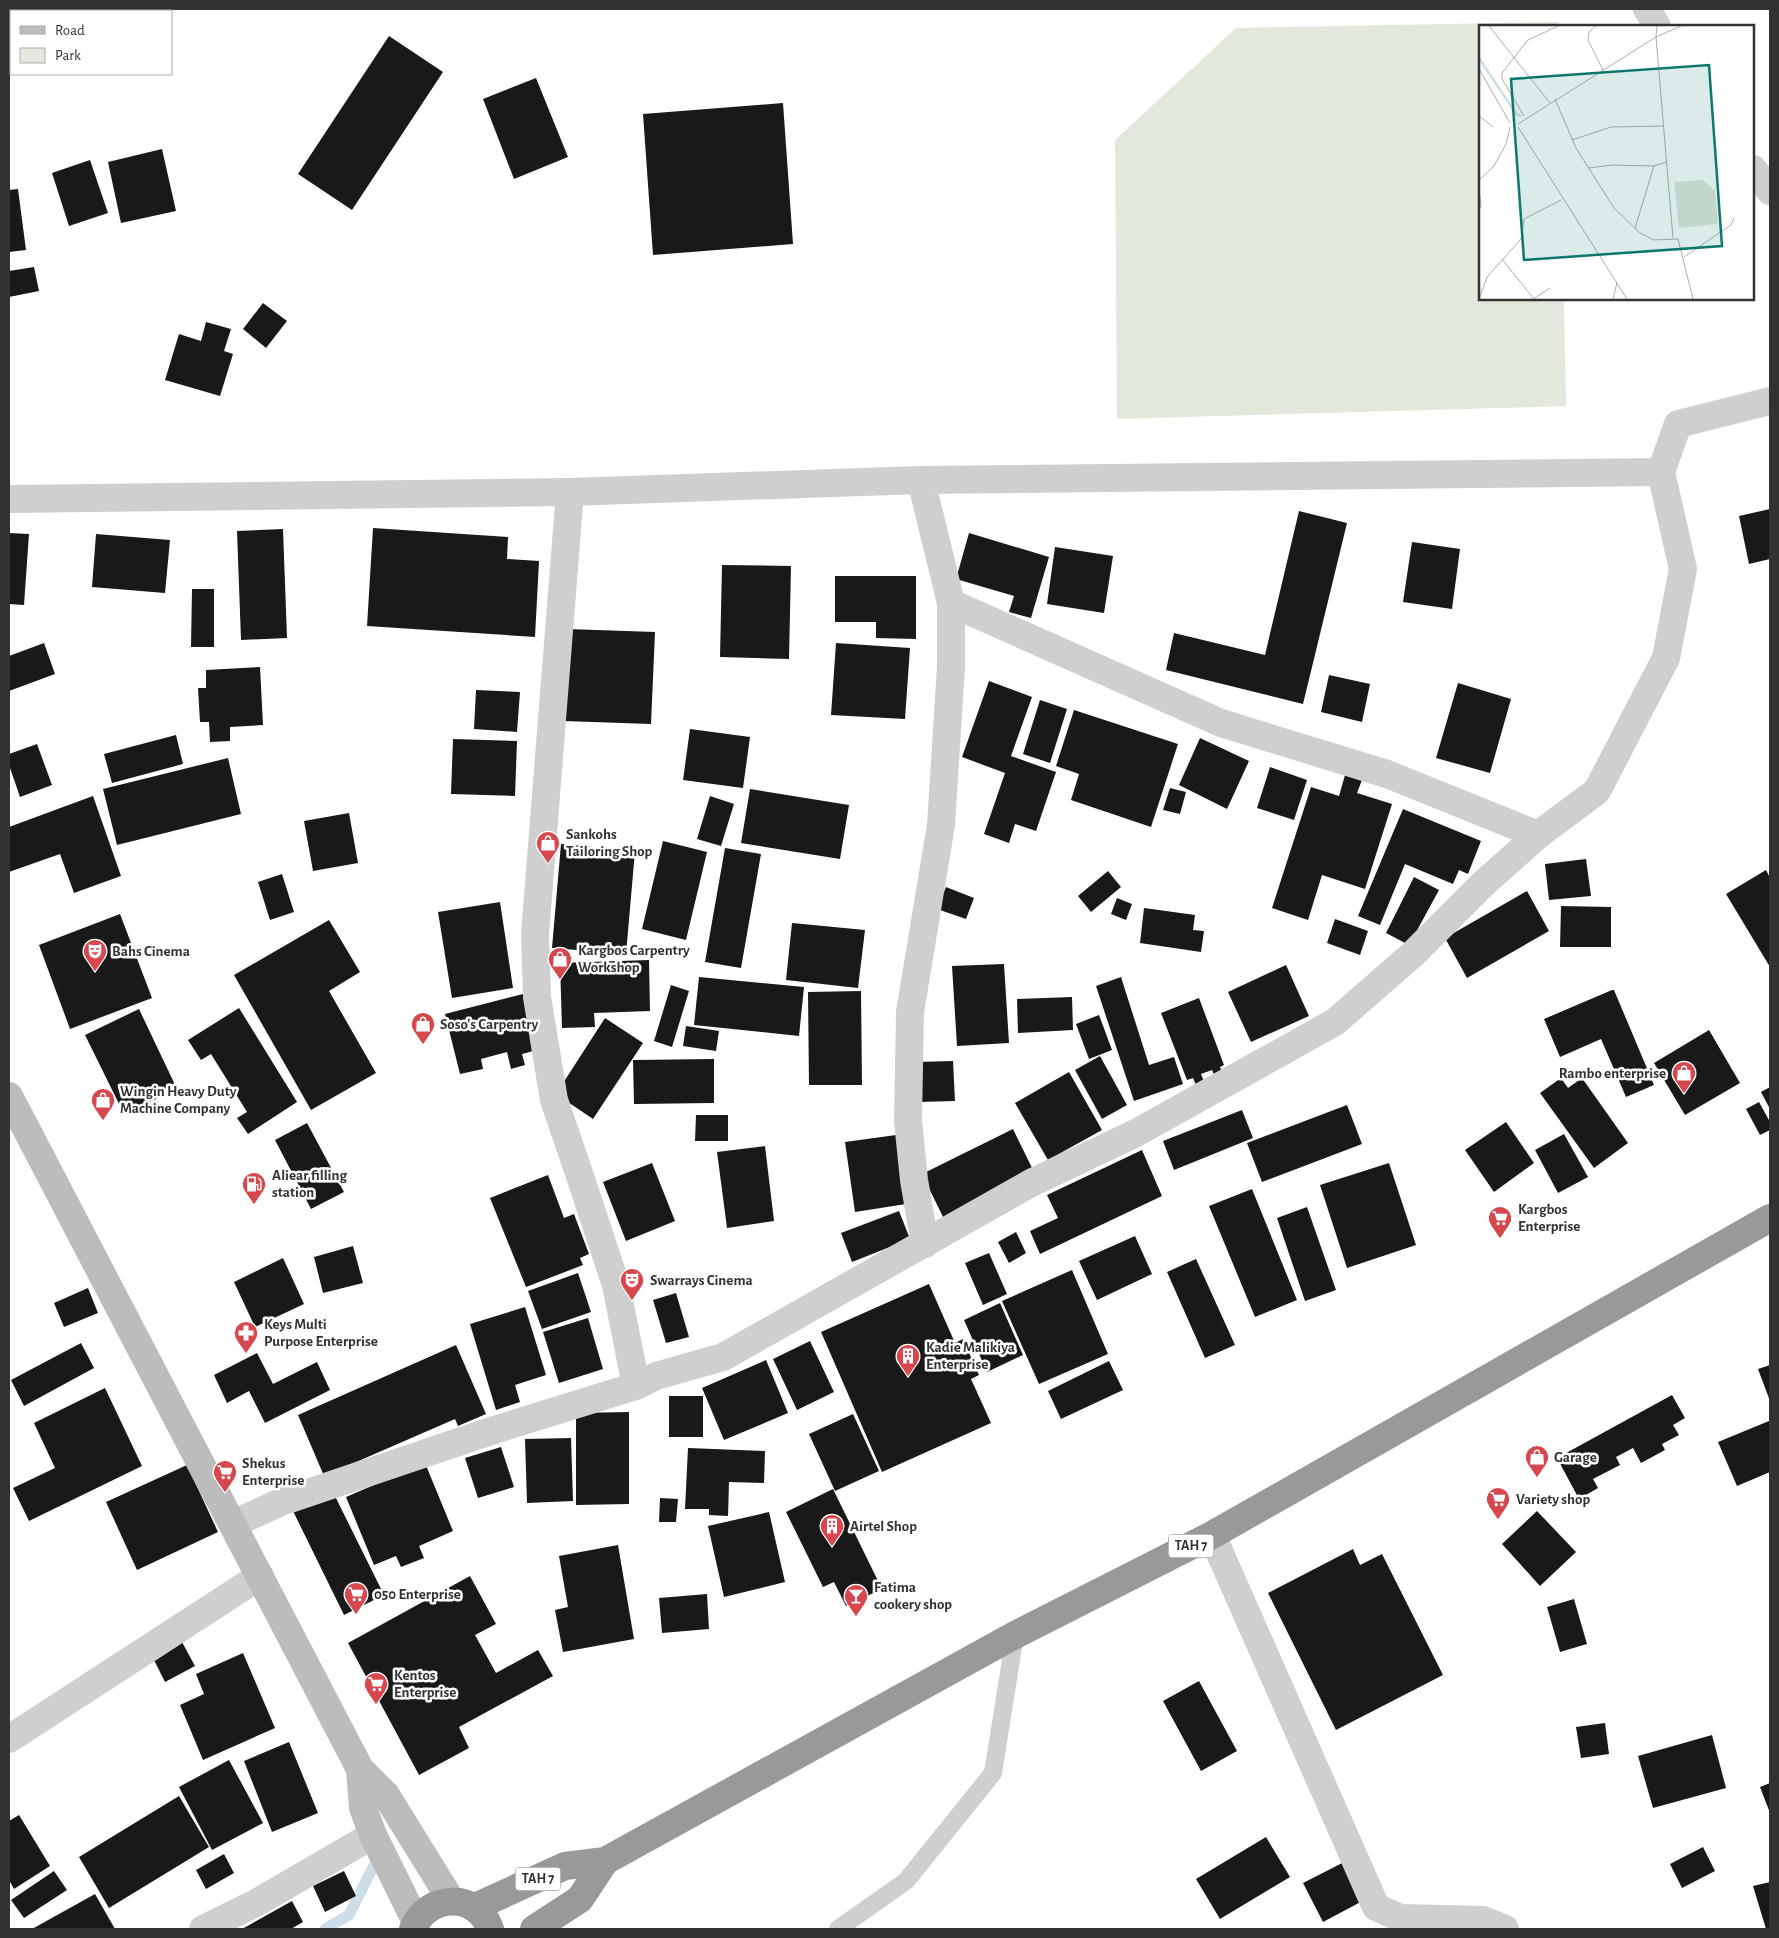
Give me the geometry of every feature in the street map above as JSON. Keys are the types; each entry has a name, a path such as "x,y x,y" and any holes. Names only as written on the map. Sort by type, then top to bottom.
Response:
{"highway":[{"name":"TAH 7","path":"463,1904 566,1866 604,1862 1015,1635 1212,1535 1770,1218"},
{"name":"TAH 7","path":"534,1929 580,1899 604,1862"},
{"path":"414,1926 425,1911 437,1904 463,1904 487,1921 490,1929"}],"main road":[{"path":"9,1096 360,1769 386,1795 463,1904"},
{"path":"360,1769 363,1808 373,1835 414,1926"}],"street":[{"path":"1647,9 1656,25"},
{"path":"1754,170 1770,191"},
{"path":"233,1524 282,1502 494,1430 636,1386 656,1376 722,1357 1031,1183 1136,1132 1335,1022 1413,954 1483,884 1538,835 1597,791 1666,658 1683,568 1661,472 1678,424 1770,401"},
{"path":"9,499 570,492 921,480 1661,472"},
{"path":"921,480 952,603 951,666 941,826 910,1012 908,1121 914,1180 924,1244"},
{"path":"570,492 536,924 537,996 554,1100 616,1285 636,1386"},
{"path":"952,603 1221,723 1387,774 1538,835"},
{"path":"1212,1535 1376,1907 1400,1918 1482,1920 1505,1929"},
{"path":"9,1739 260,1576"},
{"path":"203,1929 256,1903 373,1835"}],"lane":[{"path":"838,1929 906,1881 994,1773 1015,1635"}],"green space":[{"path":"1558,22 1558,25 1479,25 1479,300 1564,300 1566,406 1117,419 1115,140 1236,28"}],"building":[{"path":"389,36 443,72 352,210 298,174"},
{"path":"536,78 568,157 514,179 483,99"},
{"path":"783,103 793,244 653,255 643,114"},
{"path":"162,149 176,211 121,223 108,162"},
{"path":"90,160 108,213 69,226 52,173"},
{"path":"18,189 26,250 9,252 9,190"},
{"path":"34,267 39,291 9,297 9,271"},
{"path":"263,303 287,321 266,348 243,329"},
{"path":"206,322 231,329 224,351 233,354 220,396 165,380 179,334 201,341"},
{"path":"1770,509 1770,559 1749,564 1739,516"},
{"path":"1299,511 1347,523 1303,704 1166,670 1174,633 1265,655"},
{"path":"373,528 508,537 507,559 539,561 535,637 367,626"},
{"path":"283,529 287,638 241,640 237,531"},
{"path":"9,533 29,534 24,605 9,604"},
{"path":"969,533 1049,557 1031,618 1009,612 1014,596 956,579"},
{"path":"96,534 170,540 165,593 92,587"},
{"path":"1412,542 1460,549 1452,609 1403,602"},
{"path":"1055,547 1113,556 1104,613 1047,604"},
{"path":"722,565 791,566 789,659 720,657"},
{"path":"835,576 916,576 916,639 876,638 876,622 835,622"},
{"path":"192,589 214,589 214,647 191,647"},
{"path":"567,629 655,632 651,724 563,721"},
{"path":"44,643 55,674 9,691 9,656"},
{"path":"836,643 910,648 905,719 831,715"},
{"path":"260,667 263,725 230,727 230,741 210,742 209,722 200,722 198,688 206,688 206,670"},
{"path":"1329,675 1370,684 1362,722 1321,712"},
{"path":"989,681 1032,697 1011,756 1056,772 1036,831 1015,824 1009,843 984,834 1005,773 962,757"},
{"path":"1458,683 1511,699 1490,773 1436,758"},
{"path":"476,690 520,692 517,732 474,729"},
{"path":"1040,700 1067,709 1050,763 1023,754"},
{"path":"1074,710 1178,744 1151,827 1071,800 1079,774 1056,766"},
{"path":"690,729 750,737 743,788 683,780"},
{"path":"176,735 183,764 112,783 104,754"},
{"path":"1200,738 1249,761 1227,809 1179,785"},
{"path":"453,739 517,741 515,796 451,794"},
{"path":"37,744 52,785 20,797 9,765 9,754"},
{"path":"228,758 241,814 117,845 103,789"},
{"path":"1270,767 1307,780 1294,820 1257,808"},
{"path":"1345,775 1362,780 1357,793 1392,804 1365,889 1322,875 1308,920 1272,908 1311,787 1339,796"},
{"path":"1170,788 1186,792 1180,814 1163,810"},
{"path":"750,789 849,805 840,859 741,843"},
{"path":"93,796 121,876 74,893 60,854 9,872 9,827"},
{"path":"710,796 734,804 721,846 697,839"},
{"path":"1403,809 1481,841 1468,874 1459,870 1453,884 1405,864 1380,925 1358,916"},
{"path":"349,813 358,863 313,871 304,821"},
{"path":"663,841 707,852 686,940 642,929"},
{"path":"561,844 635,851 626,954 552,948"},
{"path":"725,848 761,854 741,968 705,962"},
{"path":"1586,859 1591,896 1549,900 1545,864"},
{"path":"1766,870 1770,878 1770,967 1726,894"},
{"path":"1108,871 1121,887 1091,912 1078,896"},
{"path":"282,874 294,912 270,920 258,882"},
{"path":"1414,877 1439,890 1409,945 1386,933"},
{"path":"946,887 974,898 966,919 937,909"},
{"path":"1527,891 1549,931 1467,978 1445,938"},
{"path":"1117,898 1132,904 1126,920 1111,914"},
{"path":"500,902 513,988 452,998 438,912"},
{"path":"1561,906 1611,907 1611,947 1560,947"},
{"path":"1144,908 1195,915 1193,930 1204,931 1201,952 1140,943"},
{"name":"Bahs Cinema","path":"120,914 152,998 70,1029 39,945"},
{"path":"1335,919 1368,931 1360,955 1327,943"},
{"path":"329,920 360,972 329,991 376,1073 311,1110 234,975"},
{"path":"792,923 865,930 858,988 786,980"},
{"path":"649,960 650,1011 594,1013 595,1027 562,1028 560,963"},
{"path":"1004,964 1009,1043 957,1046 952,966"},
{"path":"1286,965 1309,1016 1251,1042 1228,992"},
{"path":"699,977 804,987 799,1036 694,1025"},
{"path":"1121,977 1149,1065 1174,1057 1183,1084 1134,1101 1096,986"},
{"path":"671,985 689,991 672,1047 654,1041"},
{"path":"1614,990 1654,1085 1626,1097 1601,1039 1560,1057 1544,1019"},
{"path":"861,991 862,1085 809,1085 808,992"},
{"path":"527,993 541,1049 522,1054 525,1065 511,1069 507,1052 481,1059 483,1069 460,1074 445,1014"},
{"path":"1072,997 1073,1030 1018,1033 1017,999"},
{"path":"1199,998 1224,1065 1220,1067 1224,1078 1217,1081 1212,1070 1201,1074 1205,1084 1197,1087 1193,1078 1187,1080 1161,1013"},
{"path":"239,1008 297,1102 248,1134 237,1118 247,1112 211,1054 201,1060 188,1040"},
{"path":"139,1009 177,1089 124,1114 85,1035"},
{"path":"1099,1015 1112,1050 1089,1059 1076,1024"},
{"path":"605,1018 643,1043 593,1119 556,1094"},
{"path":"686,1026 719,1031 716,1051 683,1046"},
{"path":"1709,1030 1740,1083 1685,1115 1654,1063"},
{"path":"1100,1056 1127,1105 1102,1119 1075,1070"},
{"path":"714,1059 714,1103 634,1104 633,1060"},
{"path":"953,1061 955,1101 918,1102 916,1062"},
{"path":"1069,1072 1102,1130 1048,1160 1015,1103"},
{"path":"1561,1078 1568,1088 1582,1078 1628,1143 1594,1168 1540,1093"},
{"path":"1770,1087 1770,1109 1761,1092"},
{"path":"1759,1102 1770,1122 1770,1130 1760,1135 1746,1109"},
{"path":"1347,1105 1362,1144 1262,1182 1247,1143"},
{"path":"1242,1110 1253,1138 1174,1170 1163,1141"},
{"path":"696,1115 728,1115 728,1141 695,1141"},
{"path":"1506,1122 1534,1163 1494,1192 1465,1150"},
{"path":"307,1123 344,1192 311,1209 275,1140"},
{"path":"1013,1129 1036,1176 945,1221 922,1174"},
{"path":"1564,1134 1588,1177 1558,1193 1535,1150"},
{"path":"896,1135 906,1204 855,1212 845,1142"},
{"path":"765,1146 774,1221 727,1228 717,1152"},
{"path":"1142,1150 1162,1196 1040,1254 1030,1231 1058,1218 1047,1195"},
{"path":"652,1163 675,1221 626,1241 603,1182"},
{"path":"1389,1163 1416,1245 1347,1268 1320,1185"},
{"path":"548,1175 564,1218 574,1214 589,1254 580,1258 583,1265 526,1287 490,1198"},
{"path":"1252,1189 1297,1300 1255,1317 1209,1206"},
{"path":"1307,1207 1336,1290 1305,1301 1277,1218"},
{"path":"899,1211 910,1239 852,1262 841,1233"},
{"path":"1016,1232 1026,1253 1009,1263 998,1242"},
{"path":"1135,1236 1152,1274 1097,1300 1079,1261"},
{"path":"353,1246 363,1283 323,1293 314,1257"},
{"path":"989,1253 1007,1294 983,1305 965,1263"},
{"path":"283,1258 304,1304 255,1327 234,1282"},
{"path":"1196,1259 1235,1345 1205,1358 1167,1272"},
{"path":"1072,1270 1108,1354 1039,1384 1002,1301"},
{"path":"578,1273 591,1312 542,1329 528,1291"},
{"name":"Kadie Malikiya Enterprise","path":"929,1284 955,1343 963,1339 979,1375 971,1379 991,1423 882,1472 821,1332"},
{"path":"88,1288 98,1313 64,1327 54,1303"},
{"path":"676,1293 689,1337 666,1343 653,1300"},
{"path":"1000,1303 1023,1355 987,1372 964,1320"},
{"path":"525,1307 546,1375 515,1385 520,1402 496,1410 470,1324"},
{"path":"588,1318 603,1369 559,1383 543,1332"},
{"path":"810,1341 834,1392 797,1410 773,1359"},
{"path":"81,1343 94,1368 24,1406 11,1380"},
{"path":"456,1345 486,1414 458,1426 455,1419 324,1476 298,1415"},
{"path":"257,1353 273,1384 317,1362 330,1390 265,1423 249,1391 227,1403 214,1375"},
{"path":"766,1360 788,1413 724,1440 702,1388"},
{"path":"1109,1361 1123,1390 1061,1419 1048,1391"},
{"path":"1770,1365 1770,1401 1758,1369"},
{"path":"105,1388 142,1466 29,1521 13,1488 55,1468 34,1423"},
{"path":"1672,1395 1685,1418 1673,1425 1679,1435 1662,1444 1665,1450 1641,1463 1633,1448 1616,1457 1620,1465 1593,1479 1598,1488 1579,1499 1557,1458"},
{"path":"669,1396 703,1396 703,1437 669,1437"},
{"path":"629,1412 629,1504 576,1505 576,1413"},
{"path":"853,1414 879,1471 835,1491 809,1434"},
{"path":"1769,1421 1770,1472 1737,1486 1718,1442"},
{"path":"571,1438 573,1501 527,1503 525,1439"},
{"path":"501,1447 514,1487 478,1498 465,1458"},
{"path":"688,1448 765,1451 764,1483 729,1482 728,1516 709,1515 709,1509 685,1509"},
{"path":"425,1463 453,1531 419,1546 424,1558 401,1567 396,1556 374,1565 346,1497"},
{"path":"187,1465 218,1532 137,1570 106,1502"},
{"name":"Airtel Shop","path":"833,1489 882,1589 846,1606 834,1582 823,1587 786,1512"},
{"path":"332,1490 384,1595 344,1615 293,1511"},
{"path":"660,1498 678,1499 676,1522 659,1522"},
{"path":"1537,1511 1576,1552 1540,1586 1502,1544"},
{"path":"769,1512 785,1582 724,1597 708,1526"},
{"path":"618,1545 634,1639 563,1652 555,1610 568,1607 559,1556"},
{"path":"1353,1549 1360,1565 1382,1554 1443,1675 1336,1730 1268,1593"},
{"path":"470,1576 496,1624 475,1635 496,1673 538,1650 553,1676 459,1727 469,1748 419,1775 348,1643"},
{"path":"707,1594 709,1629 662,1633 659,1598"},
{"path":"1574,1599 1587,1644 1560,1652 1547,1607"},
{"path":"182,1642 195,1666 165,1682 153,1658"},
{"path":"243,1653 275,1728 203,1760 180,1705 204,1694 196,1674"},
{"path":"1199,1681 1237,1751 1201,1771 1163,1701"},
{"path":"1605,1723 1609,1754 1581,1758 1576,1727"},
{"path":"1712,1735 1726,1788 1653,1808 1638,1756"},
{"path":"289,1742 318,1813 272,1832 244,1761"},
{"path":"229,1760 263,1823 212,1850 179,1787"},
{"path":"1770,1783 1770,1813 1760,1787"},
{"path":"179,1796 209,1847 109,1908 79,1857"},
{"path":"19,1815 50,1866 14,1889 9,1880 9,1821"},
{"path":"1266,1837 1290,1877 1220,1919 1196,1879"},
{"path":"1703,1847 1715,1871 1682,1888 1670,1864"},
{"path":"224,1854 234,1873 206,1889 196,1870"},
{"path":"1352,1858 1372,1896 1323,1922 1303,1883"},
{"path":"54,1871 67,1890 24,1918 11,1900"},
{"path":"344,1871 356,1896 325,1912 313,1886"},
{"path":"1770,1882 1770,1929 1766,1929 1753,1886"},
{"path":"95,1894 115,1929 32,1929"},
{"path":"292,1901 303,1922 291,1929 242,1929"}],"waterway":[{"path":"325,1929 349,1915 373,1867"}],"place":[{"name":"Sankohs Tailoring Shop","path":"548,864"},
{"name":"Bahs Cinema","path":"95,972"},
{"name":"Kargbos Carpentry Workshop","path":"560,980"},
{"name":"Soso's Carpentry","path":"423,1045"},
{"name":"Rambo enterprise","path":"1684,1094"},
{"name":"Wingin Heavy Duty Machine Company","path":"103,1121"},
{"name":"Aliear filling station","path":"254,1205"},
{"name":"Kargbos Enterprise","path":"1500,1239"},
{"name":"Swarrays Cinema","path":"632,1301"},
{"name":"Keys Multi Purpose Enterprise","path":"246,1354"},
{"name":"Kadie Malikiya Enterprise","path":"908,1377"},
{"name":"Garage","path":"1537,1478"},
{"name":"Shekus Enterprise","path":"225,1493"},
{"name":"Variety shop","path":"1498,1520"},
{"name":"Airtel Shop","path":"832,1547"},
{"name":"050 Enterprise","path":"356,1615"},
{"name":"Fatima cookery shop","path":"856,1617"},
{"name":"Kentos Enterprise","path":"376,1705"}]}
